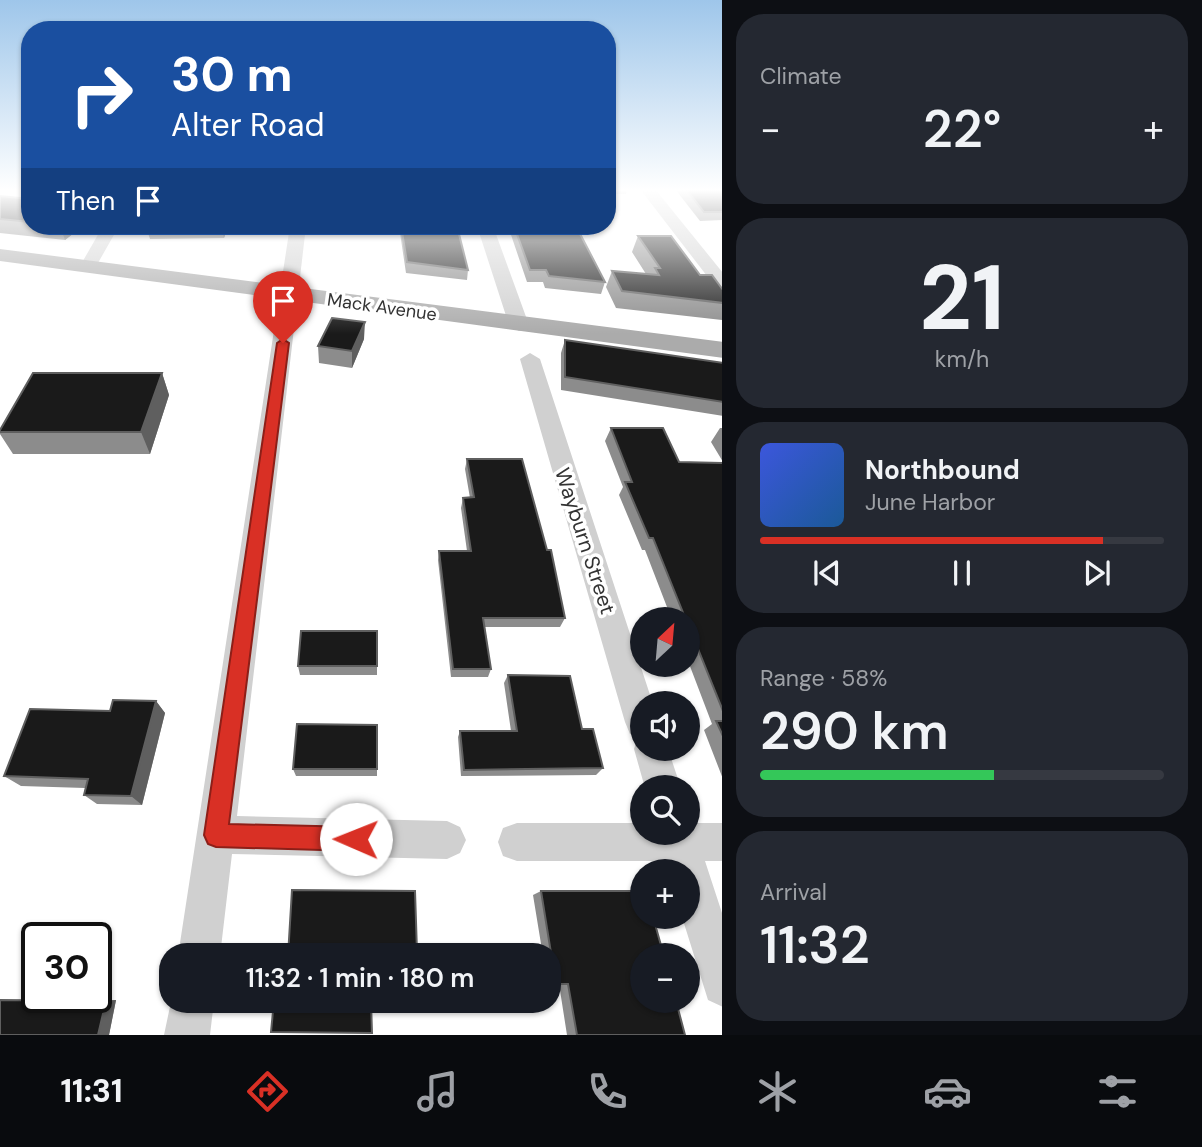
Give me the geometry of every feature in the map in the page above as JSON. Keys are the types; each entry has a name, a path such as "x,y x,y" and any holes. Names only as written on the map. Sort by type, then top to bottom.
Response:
{"main road":[{"name":"Mack Avenue","path":"0,255 519,326 722,350"}],"street":[{"path":"88,267 105,237"},
{"path":"201,943 296,237"},
{"path":"489,237 519,326"},
{"path":"685,237 722,284"},
{"name":"Wayburn Street","path":"530,359 632,691"},
{"path":"216,835 447,840"},
{"path":"517,842 630,839"},
{"path":"700,840 722,842"},
{"path":"681,845 722,982"},
{"path":"187,1035 190,1013"}],"building":[{"path":"403,237 460,237 468,270 407,262"},
{"path":"518,237 582,237 605,282 549,276 546,270 530,270"},
{"path":"639,237 672,237 700,275 712,275 722,289 722,303 622,291 612,271 659,275 655,268 660,268"},
{"path":"332,318 365,322 352,351 318,346"},
{"path":"565,340 722,363 722,402 565,377"},
{"path":"33,373 162,373 141,432 0,432"},
{"path":"611,428 663,428 679,462 722,463 722,709 700,654 700,607 681,607 653,538 649,538 625,482 632,482"},
{"path":"467,459 522,459 547,550 551,550 565,618 483,618 491,669 453,669 439,551 471,551 463,498 474,497"},
{"path":"301,631 377,631 377,666 298,666"},
{"path":"508,675 570,676 582,729 593,729 603,768 464,770 460,731 517,731"},
{"path":"113,700 156,701 131,796 84,795 88,779 4,776 30,709 110,711"},
{"path":"716,721 722,721 722,734"},
{"path":"297,724 377,725 377,769 293,769"},
{"path":"292,890 415,891 417,943 289,943"},
{"path":"541,891 630,891 630,929 656,929 660,943 630,943 630,1013 679,1013 685,1035 577,1035 568,984 561,984 561,943 549,943"},
{"path":"0,1000 21,1000 21,1013 103,1013 98,1035 0,1035"},
{"path":"273,1013 371,1013 372,1033 271,1032"}],"route":[{"path":"283,343 216,835 356,839"}]}
